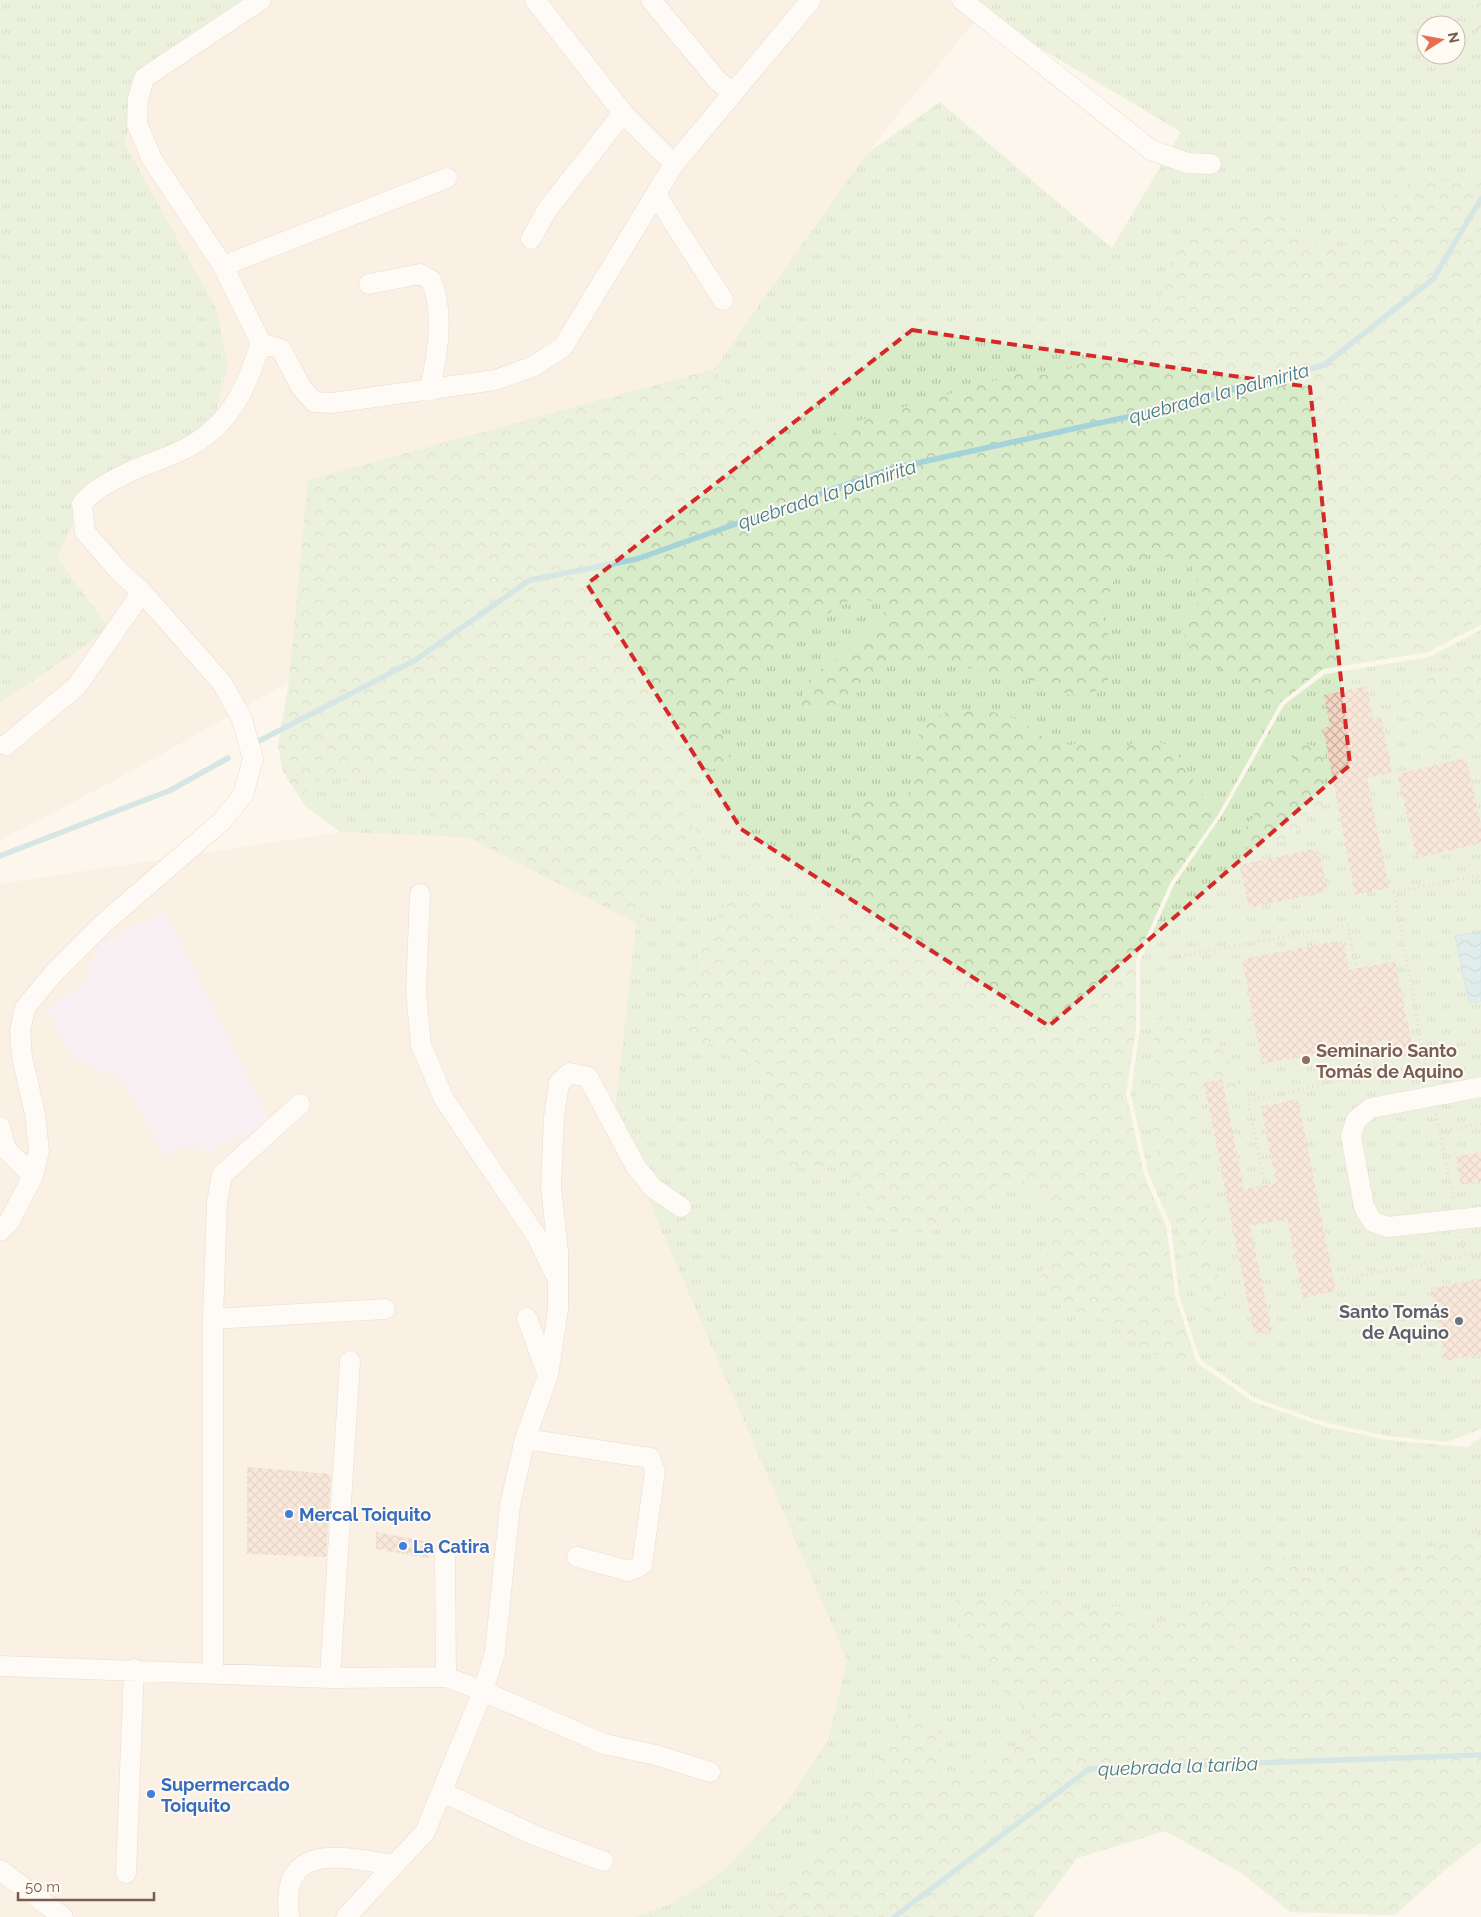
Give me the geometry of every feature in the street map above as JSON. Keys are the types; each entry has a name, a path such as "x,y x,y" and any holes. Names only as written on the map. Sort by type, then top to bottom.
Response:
{"street":[{"path":"261,0 144,78 138,99 137,124 152,159 223,266 261,342 281,349 301,387 314,402 332,403 429,391 495,380 532,367 563,347 674,164 811,0"},
{"path":"535,0 623,113 674,164"},
{"path":"651,0 718,80 732,93"},
{"path":"962,0 1056,77 1151,150 1187,163 1211,164"},
{"path":"531,239 547,210 623,113"},
{"path":"223,266 447,178"},
{"path":"656,195 723,300"},
{"path":"369,284 420,274 431,280 437,293 439,320 434,370 429,391"},
{"path":"0,1231 9,1222 33,1176 39,1150 36,1114 22,1057 20,1031 25,1008 54,974 104,923 222,821 243,795 253,759 242,719 222,683 142,592 120,572 85,532 82,504 91,492 140,466 192,445 225,420 248,380 261,342"},
{"path":"6,745 77,686 142,592"},
{"path":"420,894 416,991 421,1045 444,1099 538,1237 558,1280"},
{"path":"346,1917 425,1832 483,1691 495,1652 510,1505 525,1439 548,1375 558,1310 558,1251 552,1187 554,1117 559,1083 570,1073 588,1077 636,1167 653,1188 681,1207"},
{"path":"1481,1087 1372,1108 1356,1120 1351,1136 1364,1207 1373,1222 1388,1227 1481,1217"},
{"path":"213,1673 213,1319 217,1202 222,1175 300,1104"},
{"path":"0,1128 6,1148 33,1176"},
{"path":"213,1319 385,1309"},
{"path":"527,1318 548,1375"},
{"path":"330,1678 350,1361"},
{"path":"525,1439 650,1458 655,1471 642,1565 629,1571 577,1557"},
{"path":"445,1556 446,1677"},
{"path":"0,1666 134,1669 330,1678 446,1677 483,1691 604,1744 656,1755 710,1772"},
{"path":"126,1873 134,1669"},
{"path":"442,1792 536,1836 603,1860"},
{"path":"289,1917 288,1886 299,1867 318,1859 338,1857 395,1864"},
{"path":"0,1870 63,1917"}],"path":[{"path":"1465,1256 1432,1097 1394,892 1481,875"},
{"path":"1170,958 1348,926 1376,1072 1248,1101 1265,1185"},
{"path":"1440,1131 1481,1124"},
{"path":"1342,1279 1481,1253"}],"highlighted area":[{"path":"912,330 1310,387 1350,765 1049,1026 741,829 587,584"}],"shaded area":[{"path":"250,0 966,0 981,13 866,154 714,369 309,480 289,682 119,778 0,840 0,703 110,629 57,558 83,499 217,310 124,142 152,72"},
{"path":"341,832 468,837 636,923 614,1120 847,1660 828,1740 786,1804 724,1870 673,1903 634,1917 0,1917 0,884"},
{"path":"165,910 271,1122 210,1152 185,1146 165,1156 121,1078 71,1057 46,1009 82,985 100,943"}],"green space":[{"path":"0,0 250,0 152,72 124,142 217,310 228,366 210,433 83,499 57,558 110,629 0,703"},
{"path":"966,0 1481,0 1481,625 1428,652 1323,669 1281,702 1219,813 1170,883 1136,960 1136,1027 1126,1094 1144,1175 1166,1226 1175,1295 1196,1362 1253,1402 1323,1426 1386,1440 1468,1447 1481,1437 1481,1842 1446,1869 1395,1915 1290,1912 1240,1872 1165,1831 1077,1858 1033,1917 634,1917 673,1903 724,1870 786,1804 828,1740 847,1660 614,1120 636,923 468,837 341,832 305,806 283,771 278,746 289,682 308,480 714,369 866,154 940,102 1112,248 1181,132 981,13"},
{"path":"1472,0 1481,0 1481,44 1479,41"},
{"path":"1481,178 1481,619 1428,652 1323,669 1281,702 1228,673 1193,658 1180,623 1204,595 1190,563 1152,554 1116,574 1102,615 1113,651 1106,689 1071,696 1037,681 1000,677 927,658 891,663 831,708 795,711 811,677 868,635 889,605 855,597 790,637 727,686 718,723 731,762 697,776 680,810 703,839 691,874 659,897 636,923 468,837 447,836 426,822 435,794 435,788 428,767 390,771 354,783 335,778 317,781 302,795 341,832 305,806 283,771 278,746 289,682 308,480 714,369 753,425 786,439 823,439 854,422 1016,374 1051,375 1086,362 1118,345 1145,320 1165,289 1171,255 1197,231 1232,215 1267,208 1297,232 1332,250 1365,235 1385,204 1411,180 1446,181"},
{"name":"Seminario Santo Tomás de Aquino","path":"1481,630 1481,1429 1447,1442 1387,1436 1324,1422 1255,1398 1200,1359 1179,1295 1171,1225 1148,1173 1131,1094 1140,1027 1140,961 1174,885 1222,815 1284,705 1325,674 1429,657"},
{"path":"1467,660 1481,661 1481,746 1430,751 1419,732 1400,713 1401,681"},
{"path":"971,709 998,713 1021,721 1044,738 1070,745 1096,738 1119,749 1146,738 1172,746 1200,791 1219,813 1170,883 1136,960 1136,1027 1126,1094 1144,1175 1166,1226 1175,1295 1196,1362 1145,1352 1126,1333 1103,1320 1079,1313 1054,1300 1041,1277 1049,1247 1050,1216 1037,1193 1021,1180 996,1187 959,1227 907,1234 878,1231 856,1185 838,1166 813,1169 786,1166 766,1149 757,1125 766,1074 758,1065 743,1052 728,1046 697,1045 675,1024 675,998 692,978 699,954 710,928 724,906 746,894 782,912 811,918 824,916 843,906 851,880 849,830 854,804 878,797 904,800 917,778 916,753 920,729 944,713"},
{"path":"1300,742 1324,749 1322,776 1328,804 1304,815 1291,841 1272,843 1245,850 1245,829 1257,810 1273,764 1290,766"},
{"path":"1178,1016 1196,1032 1218,1043 1234,1068 1241,1096 1197,1105 1193,1151 1203,1169 1201,1193 1207,1210 1206,1238 1210,1258 1223,1284 1221,1306 1208,1313 1195,1296 1168,1192 1159,1170 1153,1130 1151,1089 1158,1074 1153,1050 1156,1020"},
{"path":"1481,1533 1481,1842 1446,1869 1395,1915 1290,1912 1240,1872 1165,1831 1077,1858 1033,1917 763,1917 784,1878 797,1865 823,1848 844,1822 847,1806 877,1764 899,1718 914,1713 924,1714 931,1719 940,1735 941,1755 938,1772 955,1775 969,1772 981,1761 995,1753 1010,1750 1024,1743 1035,1730 1032,1713 1006,1695 995,1683 982,1653 959,1629 955,1600 986,1599 1001,1591 1016,1588 1030,1592 1046,1591 1087,1613 1117,1606 1130,1611 1142,1621 1156,1626 1172,1627 1194,1603 1226,1600 1238,1588 1241,1572 1254,1563 1285,1558 1298,1567 1312,1572 1327,1566 1340,1556 1389,1574 1403,1572 1443,1542 1460,1541"}],"water":[{"path":"1481,931 1481,1001 1469,1003 1455,936"}],"building":[{"path":"1367,686 1373,718 1381,717 1392,773 1367,778 1389,888 1355,895 1323,728 1330,726 1324,695"},
{"path":"1466,758 1481,824 1481,843 1417,858 1397,774"},
{"path":"1318,848 1328,891 1249,908 1239,865"},
{"path":"1338,941 1339,945 1344,944 1349,970 1395,961 1414,1054 1389,1059 1385,1040 1262,1064 1242,959"},
{"path":"1222,1079 1244,1189 1276,1183 1261,1107 1298,1099 1336,1291 1303,1298 1287,1219 1250,1226 1272,1330 1254,1334 1204,1083"},
{"path":"1481,1152 1481,1181 1461,1185 1456,1157"},
{"name":"Santo Tomás de Aquino","path":"1481,1279 1481,1354 1445,1361 1431,1288"},
{"name":"Mercal Toiquito","path":"247,1467 331,1474 326,1557 247,1554"},
{"name":"La Catira","path":"376,1532 429,1542 429,1558 376,1549"}],"waterway":[{"name":"quebrada la palmirita","path":"259,741 414,661 530,580 637,559 890,469 1145,413 1324,365 1433,279 1481,199"},
{"name":"quebrada la palmirita","path":"0,856 171,790 228,758"},
{"name":"quebrada la tariba","path":"894,1917 1089,1769 1481,1755"}],"place":[{"name":"Seminario Santo Tomás de Aquino","path":"1306,1060"},
{"name":"Santo Tomás de Aquino","path":"1459,1321"},
{"name":"Mercal Toiquito","path":"289,1514"},
{"name":"La Catira","path":"403,1546"},
{"name":"Supermercado Toiquito","path":"151,1794"}]}
